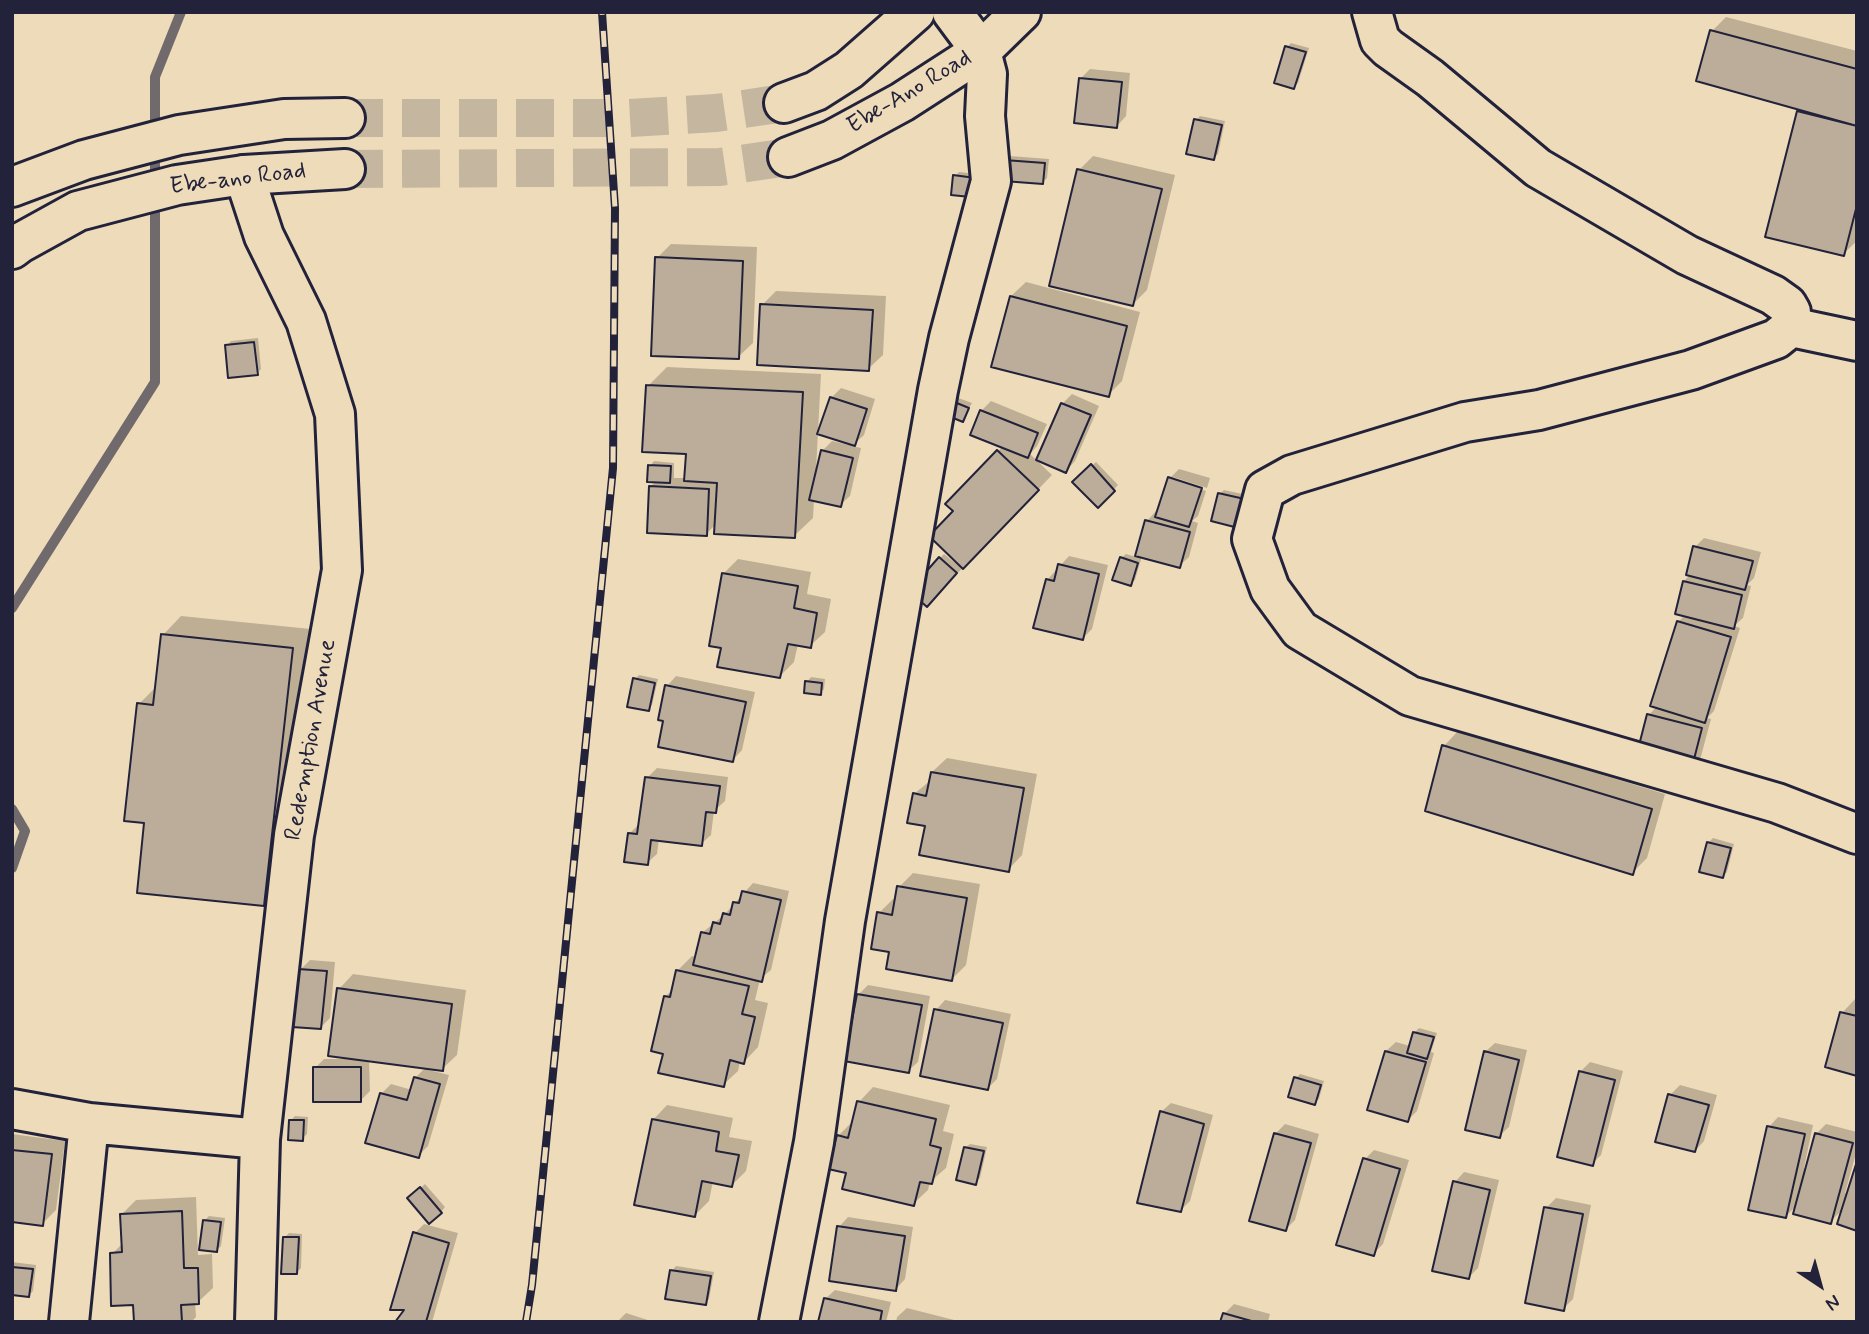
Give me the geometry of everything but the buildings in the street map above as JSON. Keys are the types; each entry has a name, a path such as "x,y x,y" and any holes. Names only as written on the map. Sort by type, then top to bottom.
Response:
{"street":[{"name":"Ebe-Ano Road","path":"784,103 816,92 849,70 915,12"},
{"path":"779,1322 814,1142 845,921 938,390 949,338 991,181 985,116 987,74 981,51 952,12"},
{"name":"Ebe-Ano Road","path":"788,157 832,140 902,102 981,51 1021,12"},
{"path":"1372,12 1380,40 1388,48 1430,78 1538,168 1686,256 1748,282 1782,300 1791,312 1791,327"},
{"path":"12,187 84,160 164,138 284,119 345,118"},
{"name":"Ebe-ano Road","path":"12,249 78,211 177,185 244,175 345,169"},
{"name":"Redemption Avenue","path":"244,175 264,236 306,321 335,414 342,570 294,835 260,1139 255,1322"},
{"path":"1791,327 1857,341"},
{"path":"1791,327 1776,339 1691,370 1539,410 1465,422 1292,475 1265,490 1252,539 1270,589 1300,630 1410,696 1776,803 1857,834"},
{"path":"12,1109 89,1123 260,1139"},
{"path":"69,1322 89,1123"}],"waterway":[{"path":"155,183 155,77 181,12"},
{"path":"12,608 155,382 155,199"},
{"path":"12,809 25,831 12,868"}],"tunnel":[{"path":"345,118 629,118 716,113 784,103"},
{"path":"345,169 720,167 788,157"}],"railway":[{"path":"526,1322 532,1285 613,468 615,208 602,12"}]}
